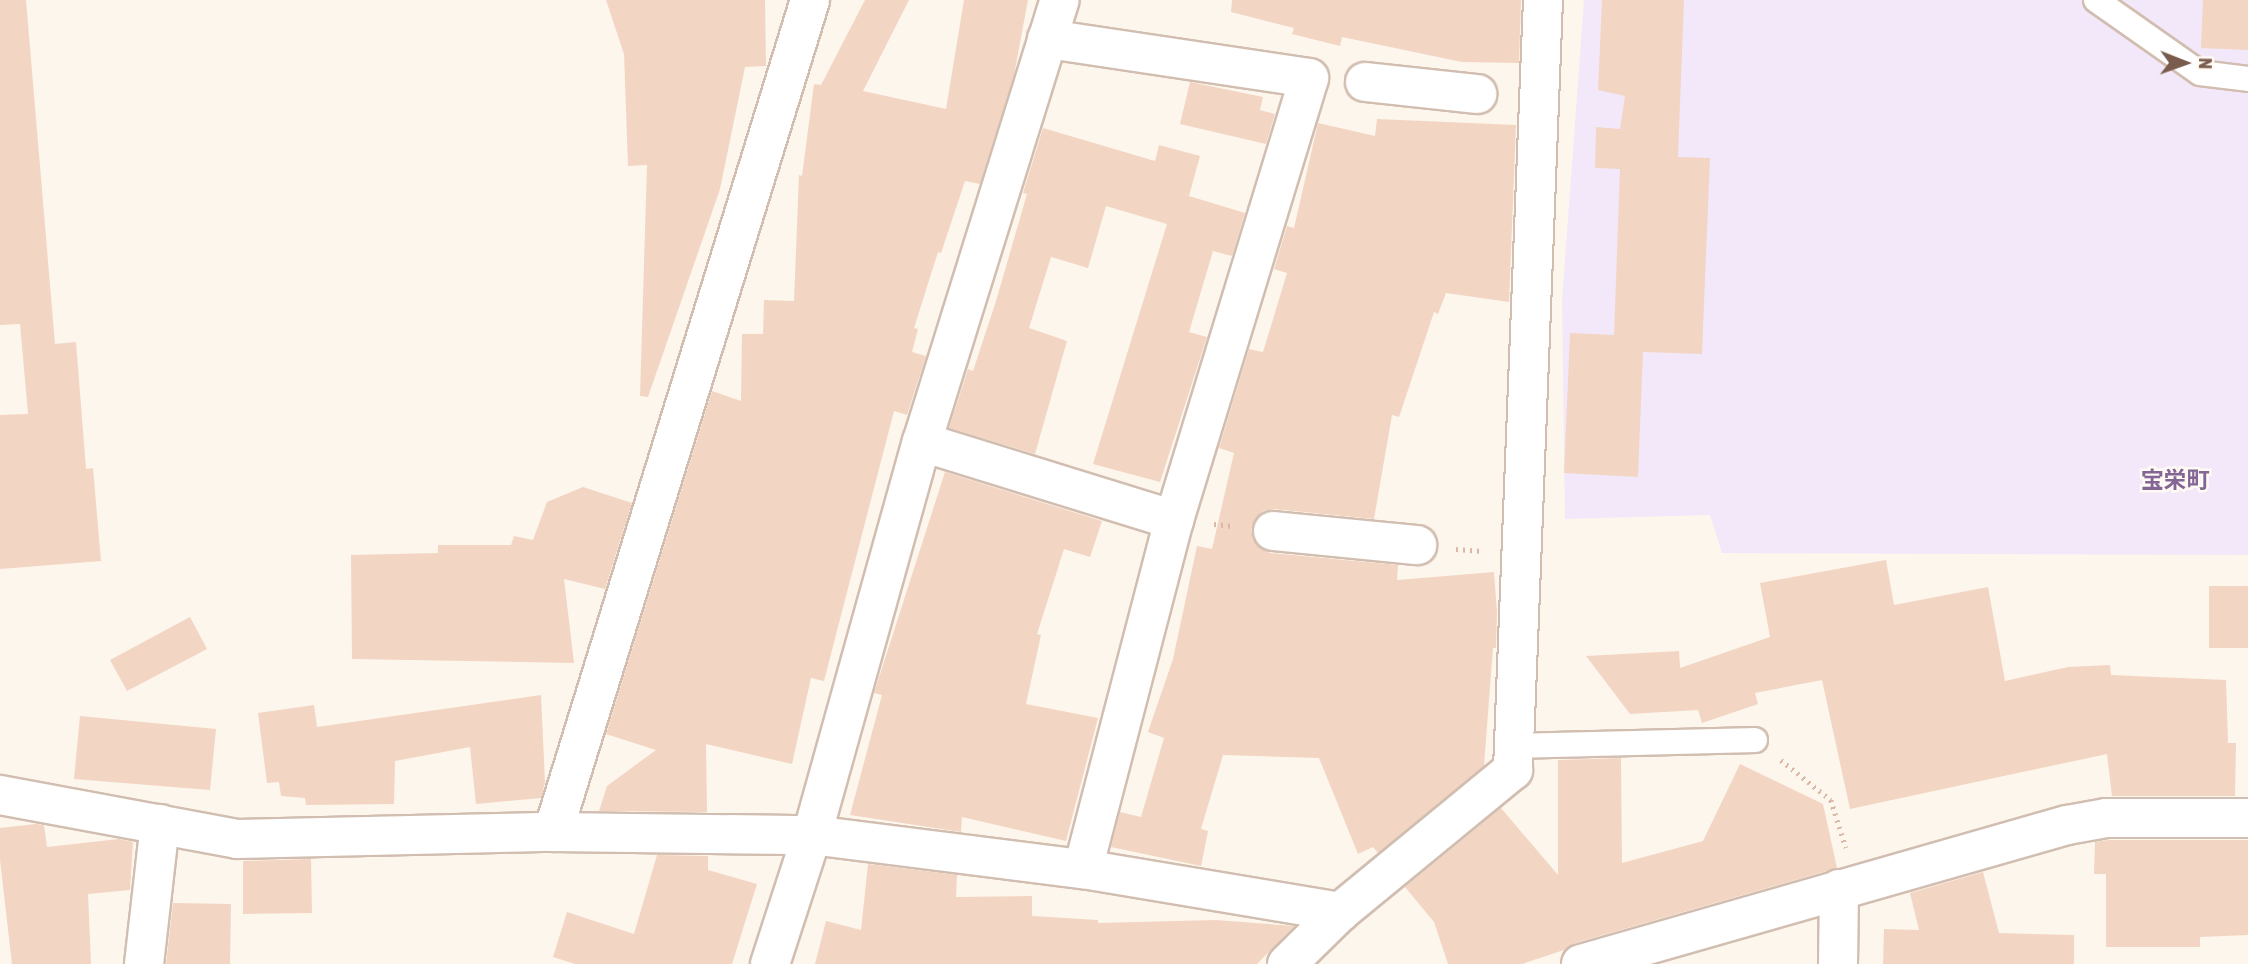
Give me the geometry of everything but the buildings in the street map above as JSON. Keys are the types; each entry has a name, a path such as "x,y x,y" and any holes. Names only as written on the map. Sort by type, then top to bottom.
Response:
{"street":[{"path":"554,832 810,0"},
{"path":"770,964 812,835 922,442 1060,0"},
{"path":"1287,964 1340,912 1513,770 1542,0"},
{"path":"1047,39 1309,78 1174,520 1083,869"},
{"path":"1365,82 1477,94"},
{"path":"922,442 1174,520"},
{"path":"1273,531 1417,545"},
{"path":"0,794 237,839 554,832 812,835 1083,869 1340,912"},
{"path":"1581,964 2067,825 2106,818 2248,818"},
{"path":"144,964 160,824"},
{"path":"1838,964 1848,887"}],"lane":[{"path":"2096,0 2200,73 2248,79"},
{"path":"1514,746 1755,740"}],"path":[{"path":"1174,520 1273,531"},
{"path":"1417,545 1522,555"},
{"path":"1755,740 1831,800 1848,887"}],"shaded area":[{"path":"1584,0 2248,0 2248,555 1722,553 1710,515 1565,519 1562,301"}],"district":[{"name":"宝栄町","path":"2175,480"}]}
